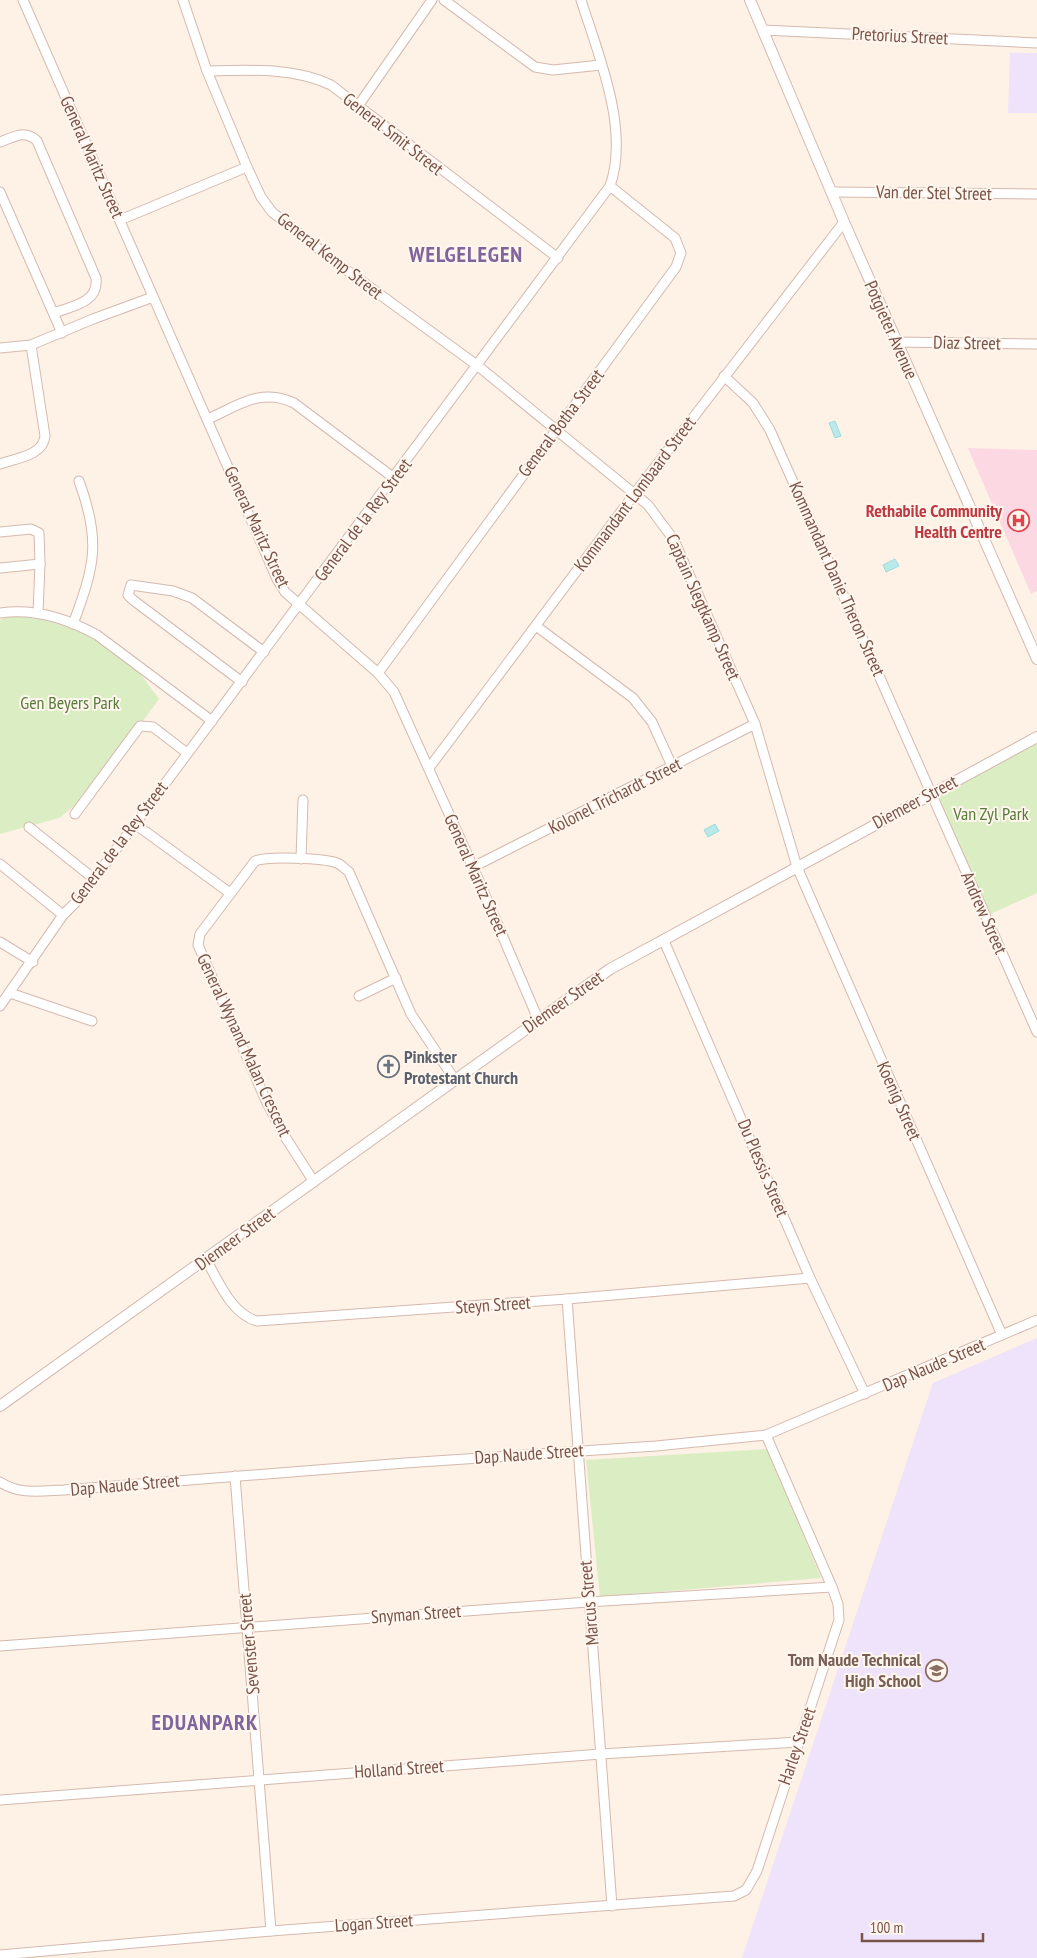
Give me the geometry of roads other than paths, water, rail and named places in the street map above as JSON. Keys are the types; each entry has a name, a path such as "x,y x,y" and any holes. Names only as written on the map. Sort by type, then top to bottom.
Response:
{"street":[{"name":"General Maritz Street","path":"22,0 277,579 285,592 378,673 398,700 474,867 538,1020"},
{"name":"General Kemp Street","path":"183,0 206,71 261,197 280,219 478,366"},
{"path":"358,106 432,0"},
{"path":"444,0 535,67 553,70 602,64"},
{"name":"General de la Rey Street","path":"0,1006 63,915 79,899 242,682 610,186 615,156 610,91 581,0"},
{"name":"Potgieter Avenue","path":"750,0 896,342 1037,659"},
{"name":"Pretorius Street","path":"763,30 1037,42"},
{"name":"General Smit Street","path":"206,71 260,71 304,75 331,85 558,258"},
{"path":"0,142 23,133 28,134 37,141 96,278 95,291 90,299 54,313"},
{"path":"120,220 247,167"},
{"name":"General Botha Street","path":"378,673 555,430 672,275 681,253 675,238 610,186"},
{"path":"0,192 62,333"},
{"name":"Van der Stel Street","path":"831,192 1037,194"},
{"name":"Kommandant Lombaard Street","path":"428,768 724,376 844,222"},
{"path":"0,348 31,345 93,319 154,297"},
{"name":"Diaz Street","path":"896,342 1037,344"},
{"path":"1,462 38,451 44,443 45,436 31,345"},
{"name":"Captain Slegtkamp Street","path":"478,366 635,493 658,515 674,540 755,724 797,867"},
{"name":"Kommandant Danie Theron Street","path":"724,376 753,403 770,430 932,793"},
{"path":"208,419 255,399 268,395 278,396 294,403 394,478"},
{"path":"73,624 90,570 94,540 90,516 79,481"},
{"path":"0,532 36,530 40,537 38,613"},
{"path":"0,568 40,564"},
{"path":"242,682 133,600 128,595 131,585 173,591 192,598 264,652"},
{"path":"0,613 38,613 73,624 97,635 212,721"},
{"path":"536,626 632,698 652,722 672,766"},
{"name":"Kolonel Trichardt Street","path":"474,867 755,724"},
{"path":"75,814 140,726 153,727 188,753"},
{"name":"Diemeer Street","path":"0,1406 144,1298 206,1260 615,966 1037,737"},
{"name":"Andrew Street","path":"932,793 1037,1032"},
{"path":"301,859 303,800"},
{"path":"135,824 230,894"},
{"path":"29,827 93,878"},
{"name":"General Wynand Malan Crescent","path":"314,1182 284,1135 268,1104 200,951 200,934 255,861 280,858 332,861 341,865 348,872 414,1020 455,1080"},
{"path":"0,864 63,915"},
{"name":"Koenig Street","path":"797,867 1002,1335"},
{"name":"Du Plessis Street","path":"664,941 810,1278 864,1394"},
{"path":"0,942 32,962"},
{"path":"359,996 396,978"},
{"path":"10,993 92,1021"},
{"name":"Steyn Street","path":"206,1260 237,1310 250,1319 257,1321 567,1299 810,1278"},
{"name":"Marcus Street","path":"567,1299 612,1906"},
{"name":"Dap Naude Street","path":"0,1482 10,1488 29,1492 656,1446 766,1435 1037,1320"},
{"name":"Harley Street","path":"746,1890 757,1871 798,1742 839,1627 838,1604 832,1587 766,1435"},
{"name":"Sevenster Street","path":"235,1476 271,1930"},
{"name":"Snyman Street","path":"0,1646 248,1626 832,1587"},
{"name":"Holland Street","path":"0,1800 601,1754 798,1742"},
{"name":"Logan Street","path":"0,1955 271,1930 734,1896 746,1890"}],"water":[{"path":"835,421 841,436 835,438 829,423"},
{"path":"895,559 899,566 886,572 883,565"},
{"path":"715,824 719,831 708,837 704,830"}],"place":[{"name":"Rethabile Community Health Centre","path":"1018,521"},
{"name":"Pinkster Protestant Church","path":"388,1067"},
{"name":"Tom Naude Technical High School","path":"937,1670"}],"district":[{"name":"WELGELEGEN","path":"466,254"},
{"name":"EDUANPARK","path":"205,1722"}],"park label":[{"name":"Gen Beyers Park","path":"70,703"},
{"name":"Van Zyl Park","path":"991,814"}]}
